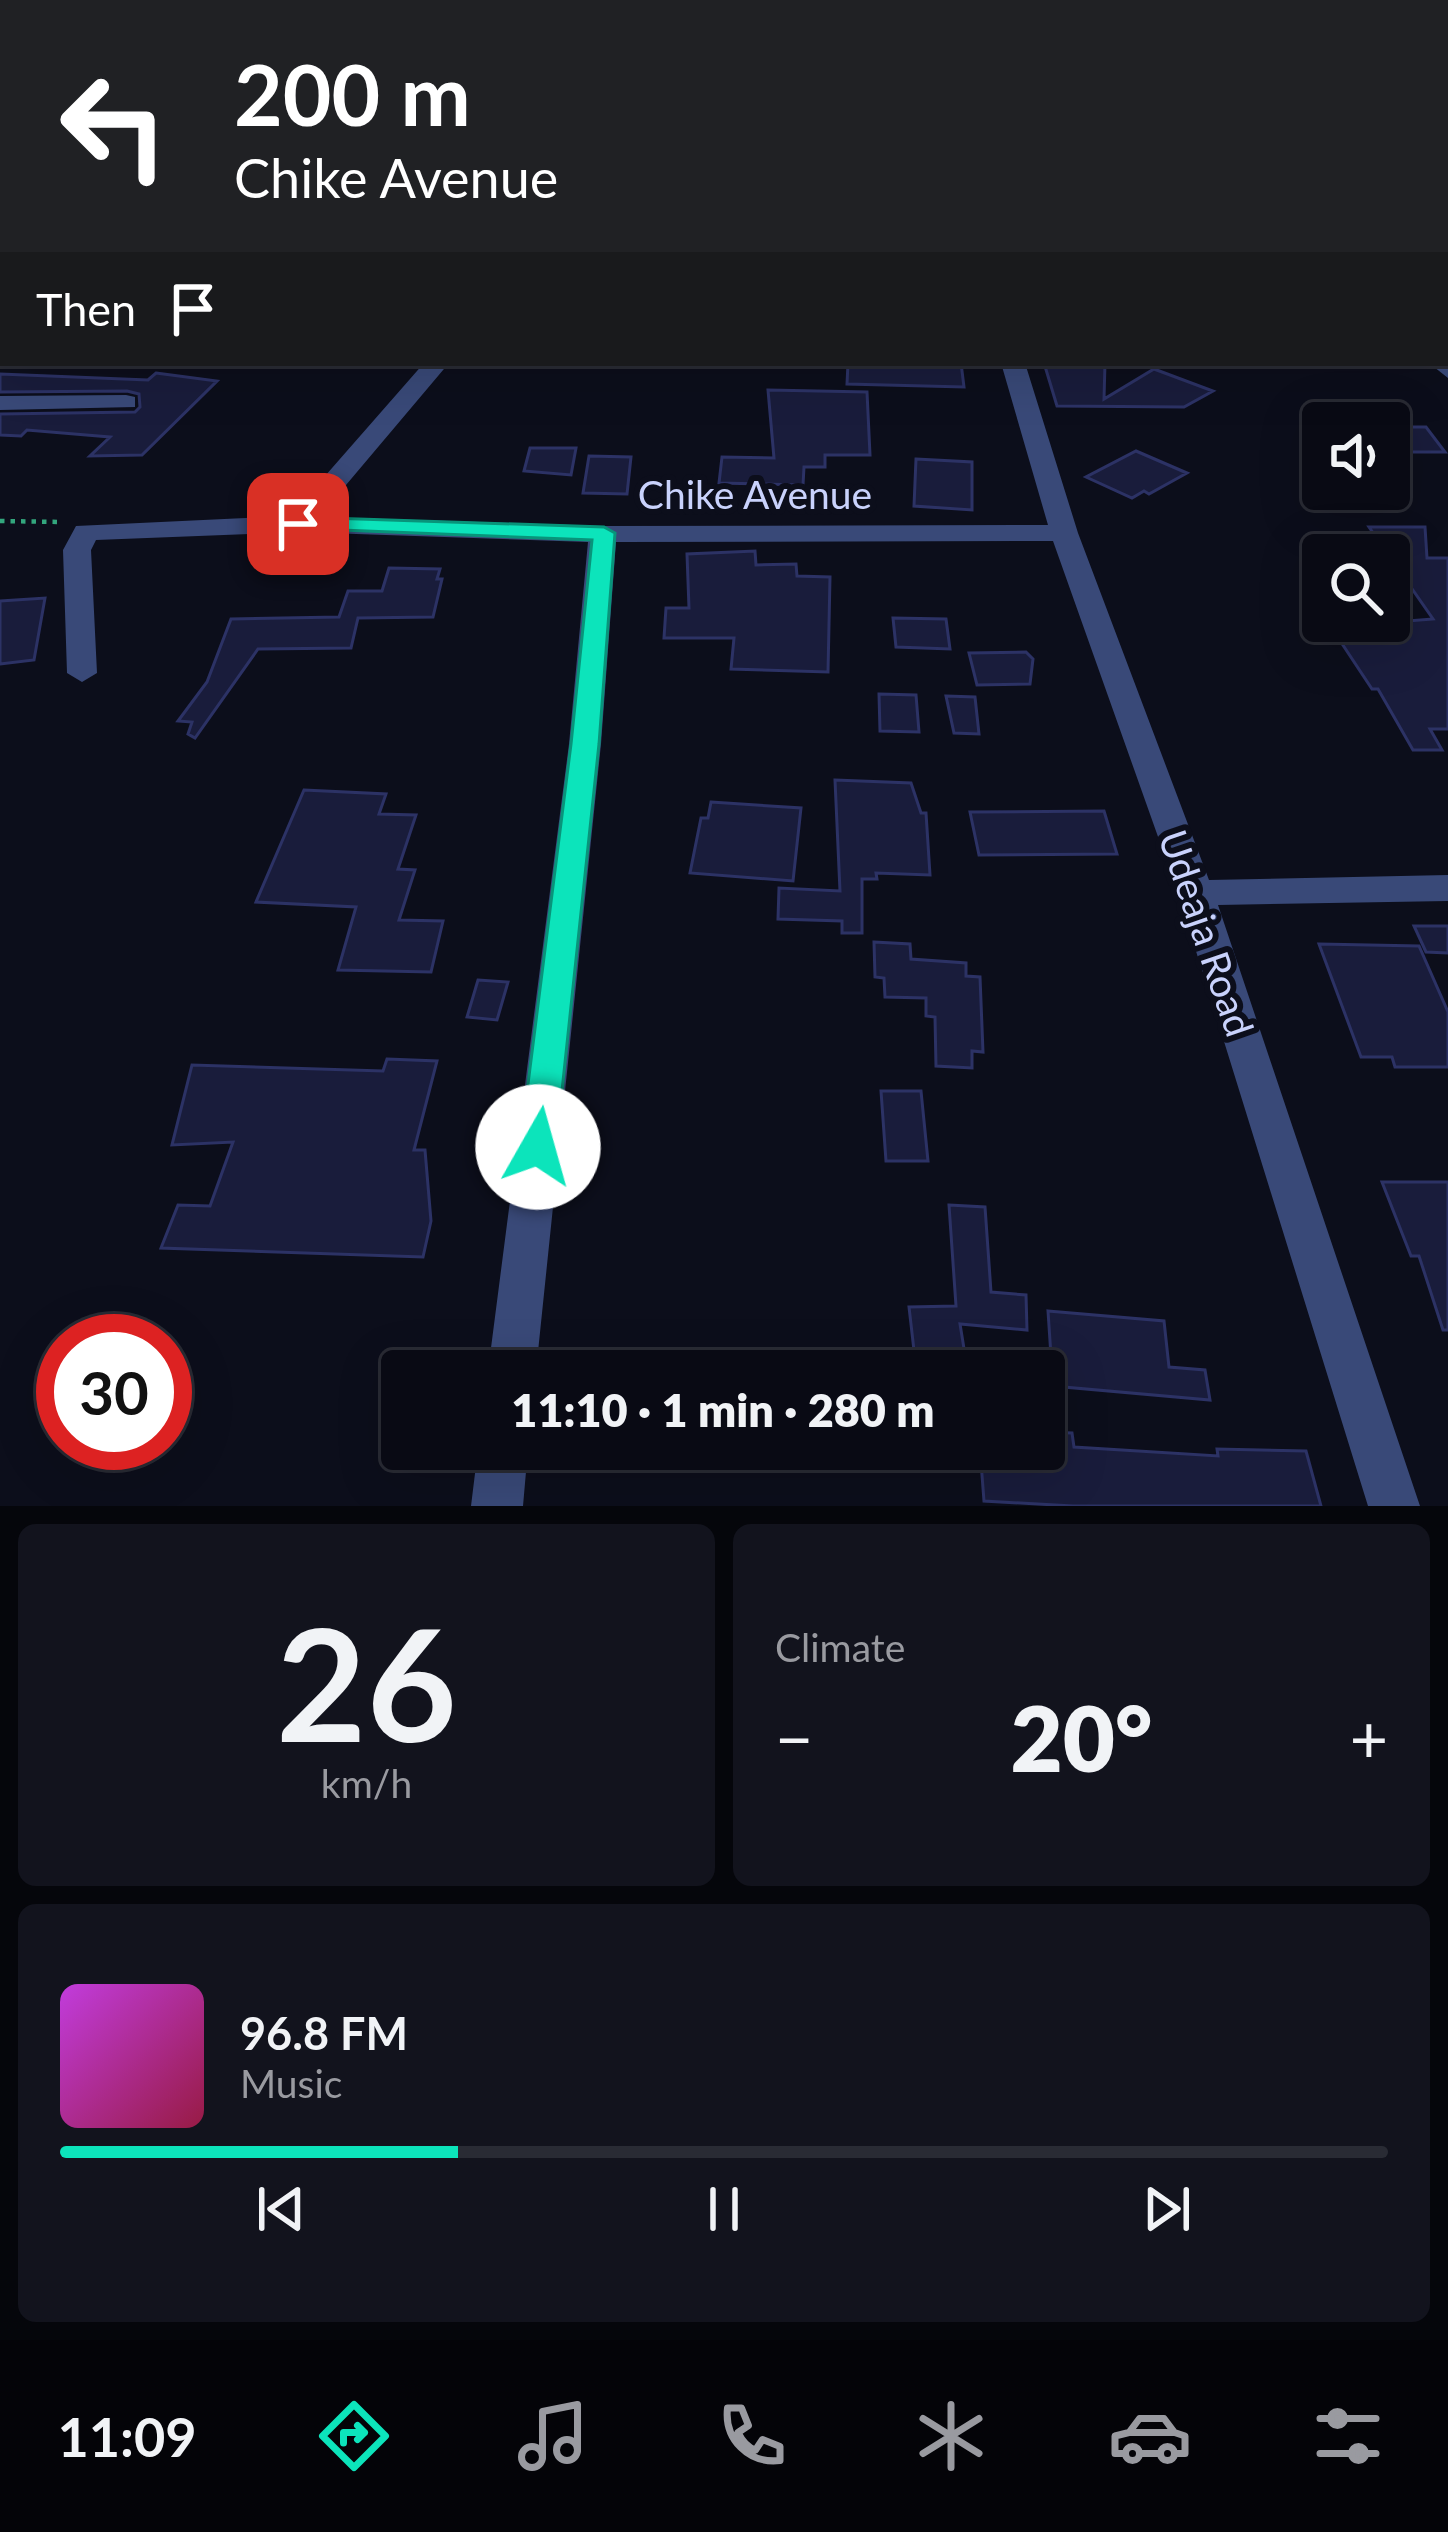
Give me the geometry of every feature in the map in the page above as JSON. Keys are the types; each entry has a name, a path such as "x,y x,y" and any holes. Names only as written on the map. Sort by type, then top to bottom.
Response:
{"street":[{"path":"298,524 434,366"},
{"name":"Udeaja Road","path":"1014,366 1064,532 1196,893 1394,1506"},
{"path":"0,403 126,402"},
{"name":"Chike Avenue","path":"86,532 298,524 604,533 1064,532"},
{"path":"82,673 77,550 86,532"},
{"path":"514,1350 585,744 604,533"},
{"path":"1196,893 1448,888"},
{"path":"496,1506 500,1470"}],"path":[{"path":"0,521 61,521 86,532"}],"building":[{"path":"848,366 961,366 964,387 847,384"},
{"path":"1045,366 1105,366 1104,399 1154,369 1213,391 1184,407 1057,406"},
{"path":"156,373 217,381 142,455 90,456 110,437 27,430 21,436 0,435 0,414 135,412 140,407 139,394 127,391 0,392 0,374 148,380"},
{"path":"768,390 867,392 870,455 825,455 825,467 804,467 803,485 719,483 722,457 774,458"},
{"path":"1410,427 1426,427 1445,452 1410,452"},
{"path":"530,448 576,448 571,475 524,471"},
{"path":"1136,451 1187,473 1132,498 1086,477"},
{"path":"589,456 631,457 627,494 583,493"},
{"path":"916,459 972,462 972,510 914,506"},
{"path":"1369,527 1425,527 1427,558 1448,558 1448,729 1430,729 1442,750 1413,750 1378,689 1372,689 1341,642 1410,642 1410,621 1433,619 1410,586 1410,534 1374,534"},
{"path":"755,551 756,565 796,564 797,576 830,577 828,672 731,669 734,638 664,638 666,608 689,608 687,554"},
{"path":"389,568 440,569 433,617 358,618 351,648 258,649 195,738 188,734 192,722 178,721 207,682 231,619 339,617 348,591 382,591"},
{"path":"45,598 34,660 0,664 0,601"},
{"path":"893,618 946,619 950,649 896,647"},
{"path":"1026,652 1033,659 1030,684 977,685 969,653"},
{"path":"879,694 916,695 919,732 880,731"},
{"path":"946,696 975,697 979,734 954,733"},
{"path":"835,780 911,783 921,813 926,813 930,875 876,873 877,879 862,879 862,933 842,933 842,921 778,919 779,888 840,891"},
{"path":"304,790 386,794 379,814 416,815 398,869 415,870 399,920 443,921 431,972 338,970 356,907 256,902"},
{"path":"711,802 801,808 793,881 690,873 701,818 708,818"},
{"path":"1104,811 1117,854 979,855 970,812"},
{"path":"1414,926 1448,926 1448,953 1426,952"},
{"path":"874,942 910,944 911,959 966,963 966,976 980,977 983,1052 972,1051 972,1068 936,1066 935,1017 926,1016 926,998 885,997 884,978 875,977"},
{"path":"1319,944 1419,946 1448,1012 1448,1067 1395,1067 1392,1057 1361,1057"},
{"path":"478,980 508,982 497,1020 467,1017"},
{"path":"387,1059 437,1061 414,1150 425,1150 431,1221 423,1257 161,1248 178,1205 210,1206 233,1142 172,1145 192,1065 383,1071"},
{"path":"881,1091 921,1091 928,1161 886,1161"},
{"path":"1382,1182 1448,1182 1448,1330 1443,1330 1419,1256 1411,1256"},
{"path":"949,1205 985,1207 991,1292 1026,1295 1027,1330 960,1324 964,1350 914,1350 909,1307 956,1306"},
{"path":"1048,1311 1164,1321 1169,1367 1205,1370 1210,1400 1065,1387 1065,1350 1051,1350"},
{"path":"1065,1433 1072,1433 1074,1447 1218,1456 1217,1449 1306,1451 1321,1506 1073,1506 984,1501 982,1470 1065,1470"}],"route":[{"path":"298,524 604,533 585,744 538,1147"}]}
